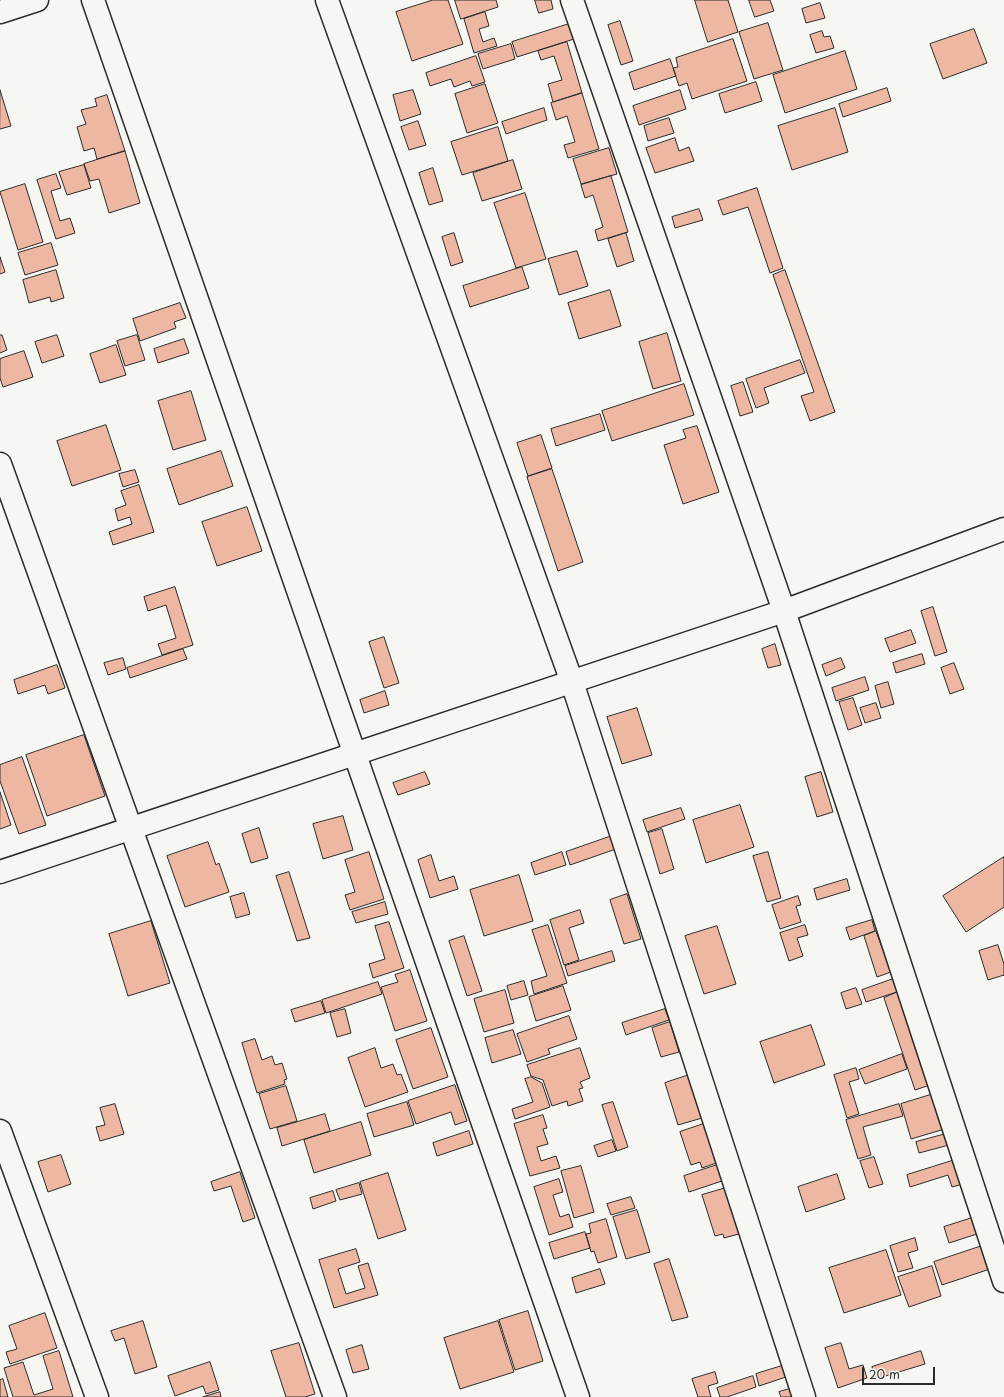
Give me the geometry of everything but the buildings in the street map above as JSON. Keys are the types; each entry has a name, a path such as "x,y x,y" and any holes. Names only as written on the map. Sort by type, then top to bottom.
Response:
{"street":[{"path":"0,12 37,0"},
{"path":"92,0 353,754 578,1397"},
{"path":"327,0 572,682 804,1397"},
{"path":"572,0 784,611 1004,1281"},
{"path":"0,464 130,829 336,1397"},
{"path":"0,872 784,611 1004,529"},
{"path":"0,1131 97,1397"}]}
